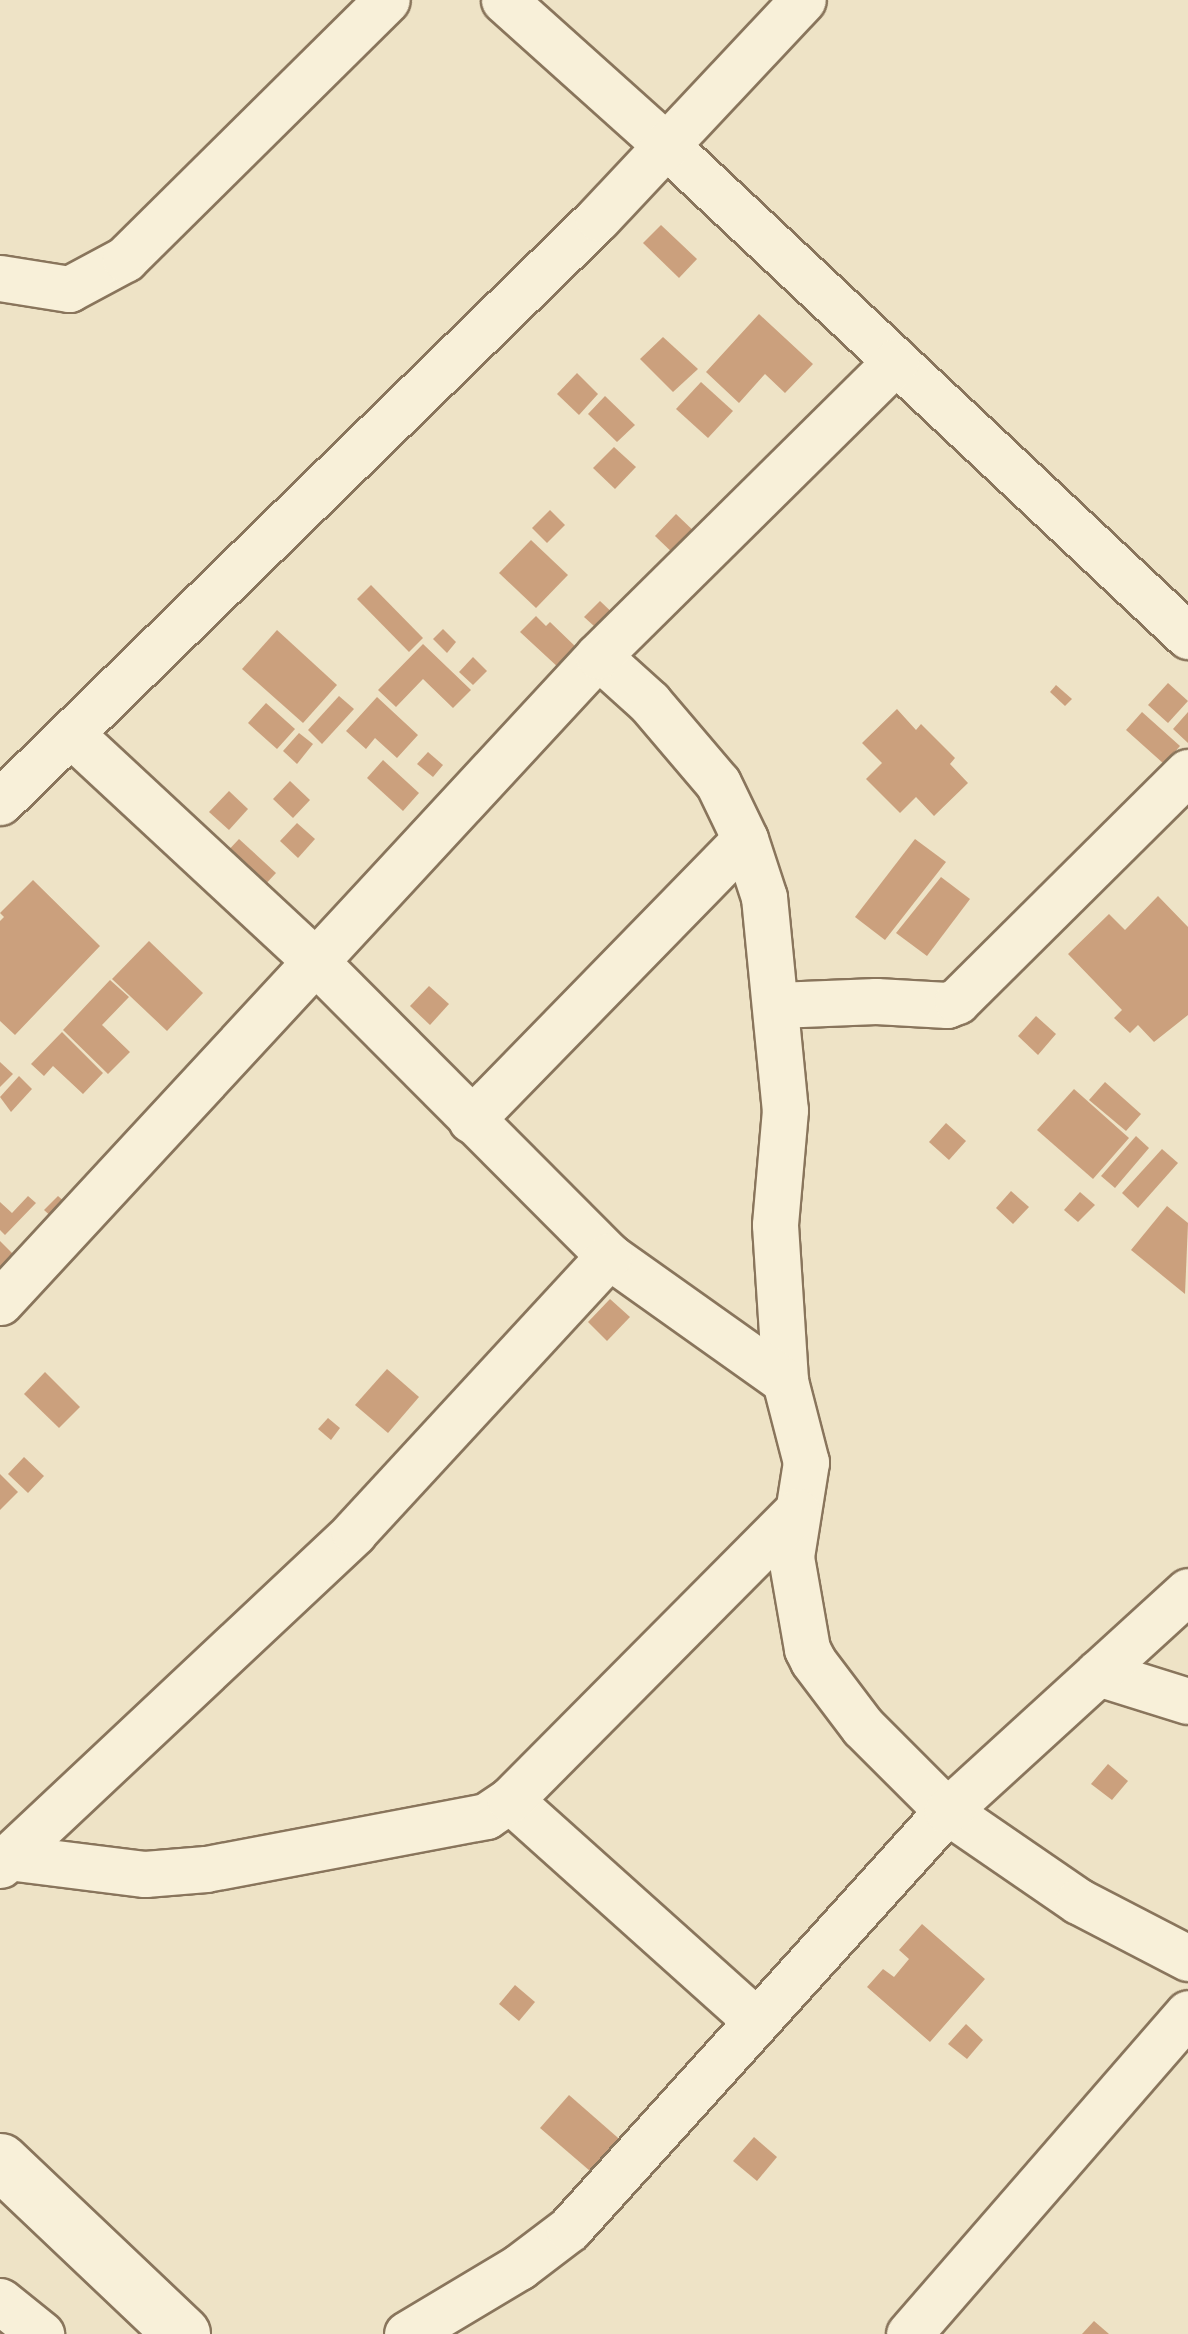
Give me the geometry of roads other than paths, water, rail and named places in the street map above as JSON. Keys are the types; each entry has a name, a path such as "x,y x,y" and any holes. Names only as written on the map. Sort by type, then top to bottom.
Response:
{"street":[{"path":"0,278 69,289 125,259 387,0"},
{"path":"504,0 668,147 1188,636"},
{"path":"0,802 668,147 803,0"},
{"path":"0,1302 598,656 896,361"},
{"path":"598,656 685,741 718,783 745,839 770,932 786,1110 775,1225 785,1381 806,1462 791,1557 807,1650 864,1728 947,1811 1078,1901 1188,1958"},
{"path":"72,734 316,962 609,1256 785,1381"},
{"path":"777,1005 876,1000 947,1005 957,1001 1188,772"},
{"path":"471,1120 745,839"},
{"path":"4,1861 354,1532 609,1256"},
{"path":"4,1861 146,1874 206,1869 486,1816 510,1800 796,1511"},
{"path":"408,2334 519,2267 569,2229 947,1811 1188,1592"},
{"path":"1098,1673 1188,1701"},
{"path":"510,1800 754,2020"},
{"path":"909,2334 1188,2014"},
{"path":"0,2161 182,2334"},
{"path":"0,2302 41,2334"}]}
